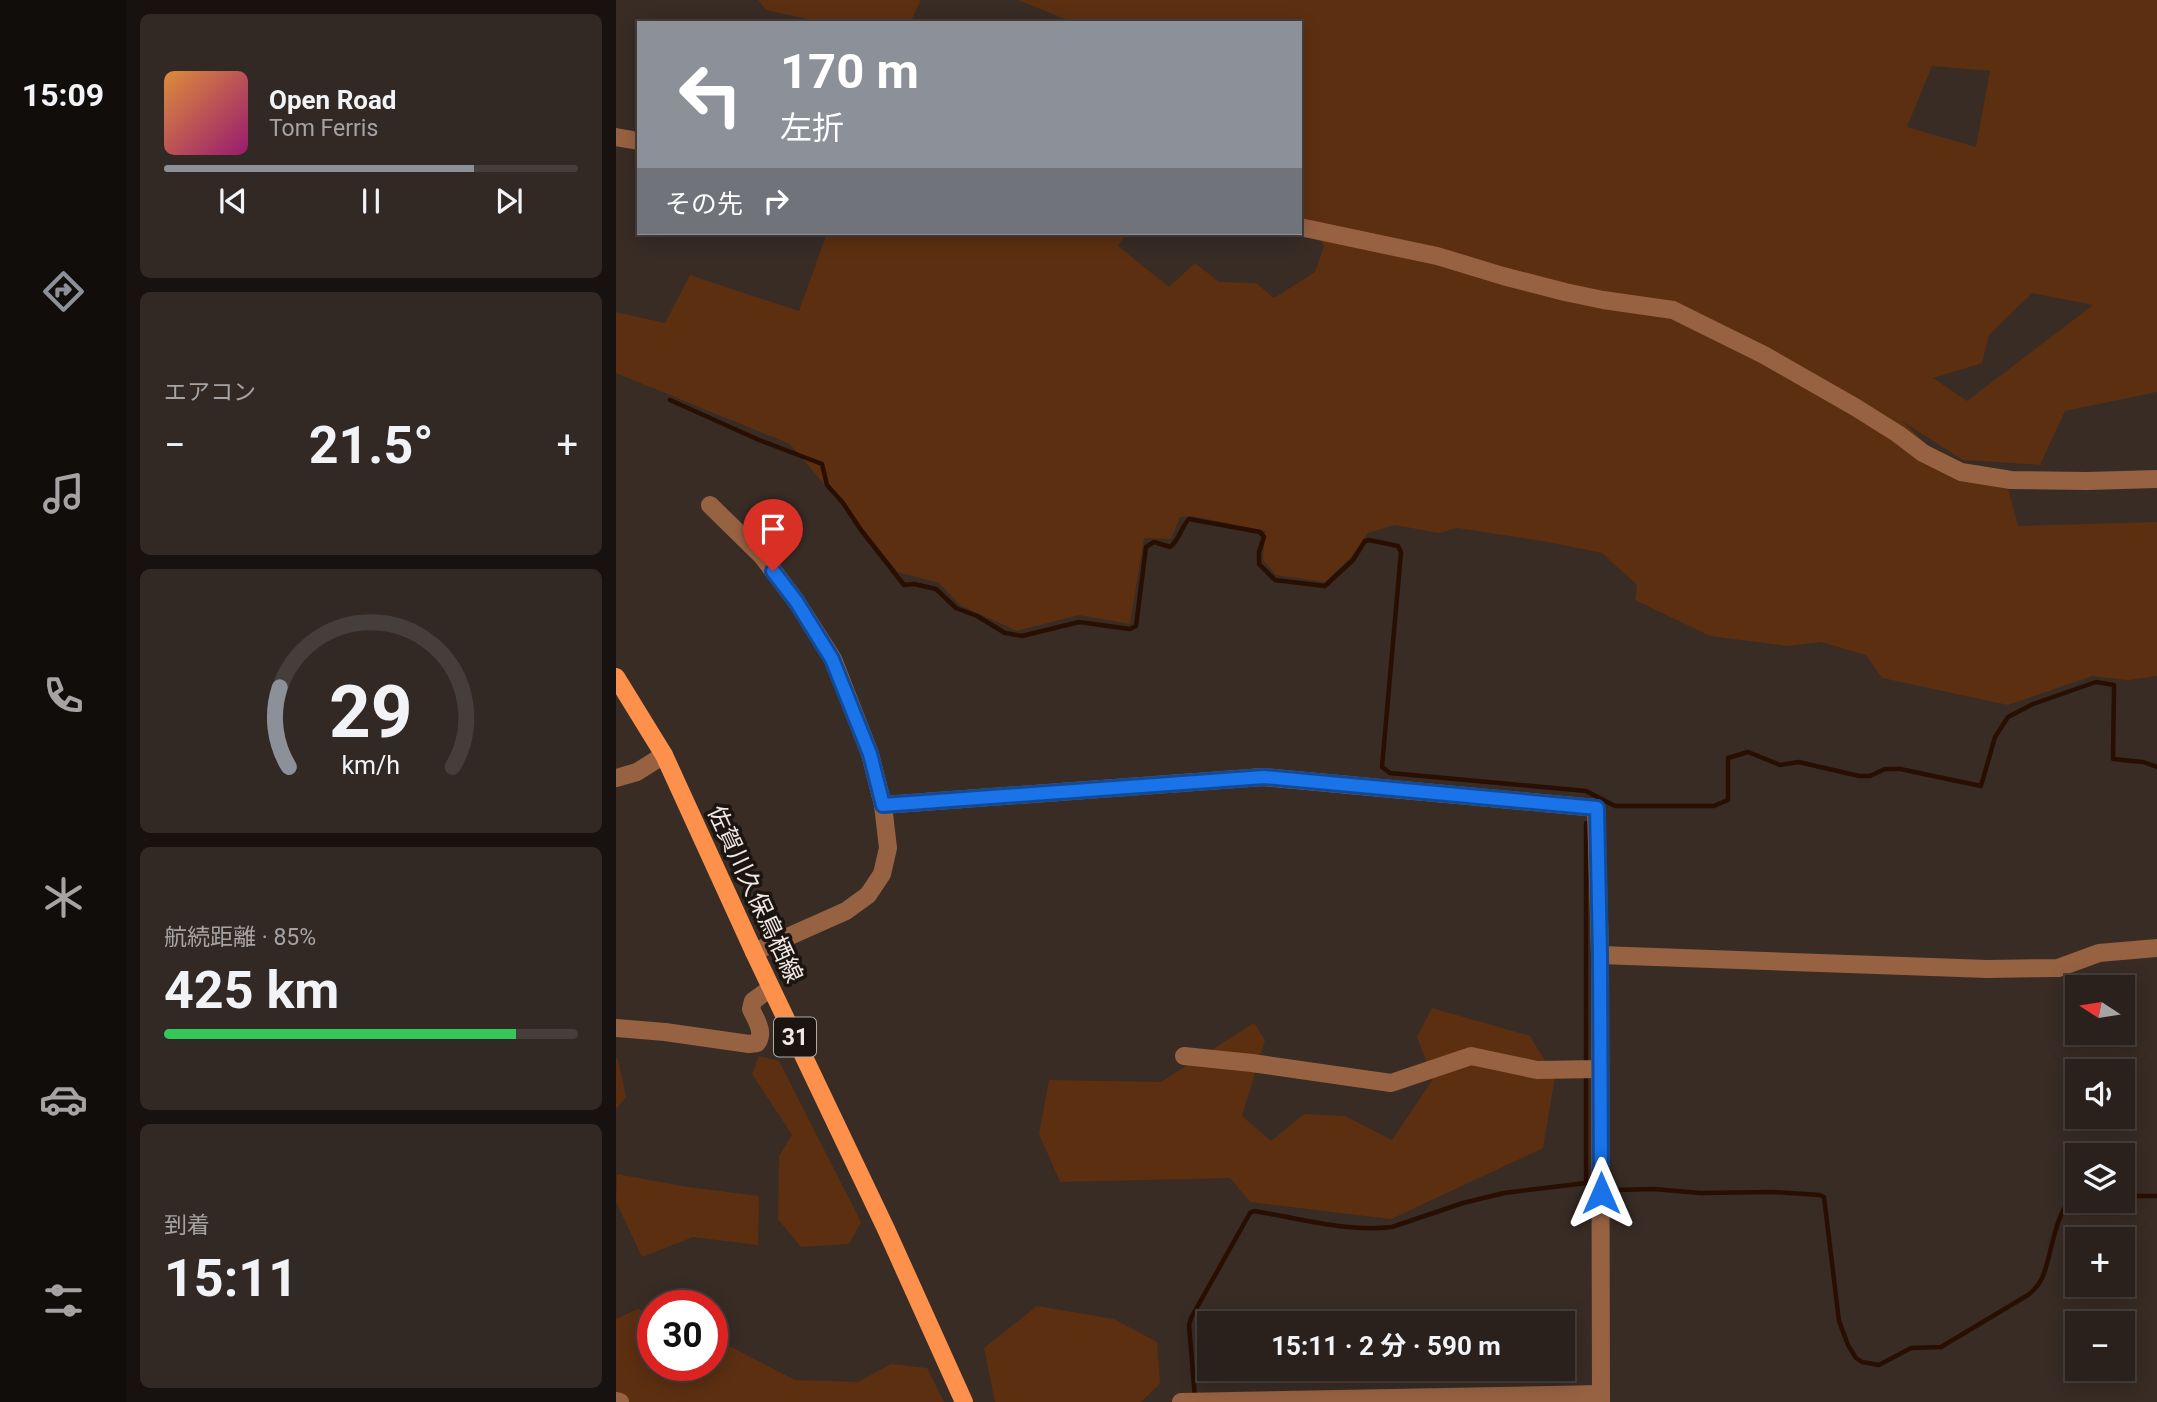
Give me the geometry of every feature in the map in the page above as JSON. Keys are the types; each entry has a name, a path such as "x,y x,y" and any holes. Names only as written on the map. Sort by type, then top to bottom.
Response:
{"main road":[{"name":"佐賀川久保鳥栖線","path":"616,677 664,755 964,1402"}],"street":[{"path":"616,136 637,141"},
{"path":"1302,227 1437,256 1565,292 1673,310 1764,355 1855,407 1923,453 1961,472 2011,480 2157,479"},
{"path":"710,505 762,556 796,601 832,659 870,754 883,805 888,848 883,874 868,895 846,911 754,952"},
{"path":"616,778 637,772 664,755"},
{"path":"883,805 1264,777 1597,808 1601,1398 1189,1401"},
{"path":"1600,955 1987,970 2058,968 2099,953 2157,948"},
{"path":"616,1028 757,1043 761,1038 761,1031 751,1009 753,1001 771,988"},
{"path":"1184,1056 1391,1083 1471,1056 1537,1070 1600,1069"}],"shaded area":[{"path":"758,0 921,0 911,21 817,21 766,10"},
{"path":"1018,0 2157,0 2157,392 2065,411 2040,465 1963,460 1902,421 1963,479 2007,485 2018,526 2157,522 2157,676 2128,680 2092,676 2008,705 1882,678 1866,655 1821,642 1787,646 1710,636 1635,600 1637,585 1602,553 1458,528 1439,533 1395,525 1368,533 1351,557 1325,582 1276,575 1263,560 1265,531 1192,516 1180,517 1171,539 1144,538 1130,624 1079,615 1017,631 960,605 939,583 898,572 790,444 616,373 616,312 665,323 690,275 799,311 826,235 1125,235 1118,246 1169,287 1195,263 1219,282 1256,283 1274,298 1315,272 1324,246 1314,226 1302,223 1302,21 1070,21","holes":["1932,66 1990,71 1976,147 1907,127","2032,293 2093,305 1967,401 1933,378 1982,363 1989,335"]},
{"path":"1432,1008 1530,1036 1555,1077 1543,1148 1391,1219 1250,1202 1230,1178 1060,1182 1039,1134 1049,1080 1161,1082 1254,1023 1265,1040 1242,1116 1271,1141 1304,1114 1345,1116 1392,1140 1433,1079 1417,1037"},
{"path":"759,1056 779,1061 861,1222 849,1244 801,1247 778,1219 779,1156 792,1135 752,1074"},
{"path":"616,1058 626,1097 616,1109"},
{"path":"617,1174 759,1196 758,1245 693,1237 642,1257 616,1202"},
{"path":"1037,1306 1114,1319 1157,1342 1160,1384 1141,1402 995,1402 984,1348"},
{"path":"637,1309 637,1381 728,1381 728,1345 795,1380 858,1382 891,1364 927,1368 944,1402 616,1402 616,1319"}],"waterway":[{"path":"670,400 759,440 822,464 827,485 904,585 914,584 936,589 956,608 977,616 1005,633 1022,636 1079,622 1130,629 1136,626 1146,547 1154,542 1170,547 1189,519 1260,532 1264,537 1259,552 1259,564 1275,580 1325,586 1353,560 1365,541 1398,546 1401,552 1382,767 1390,773 1586,791 1615,806 1714,806 1728,800 1728,758 1748,752 1780,765 1799,762 1859,776 1870,776 1885,769 1900,769 1981,786 1995,737 2008,717 2033,704 2096,682 2114,685 2113,759 2143,762 2157,767"},
{"path":"1586,823 1586,1064"},
{"path":"1586,1073 1586,1183"},
{"path":"1195,1398 1189,1325 1191,1318 1250,1213 1254,1211 1344,1227 1392,1227 1463,1203 1504,1193 1586,1183 1596,1185"},
{"path":"1604,1187 1614,1190 1654,1189 1700,1193 1773,1192 1824,1197 1839,1321 1856,1358 1879,1365 1911,1348 1941,1347 2028,1295 2042,1278 2055,1232 2065,1209"},
{"path":"2135,1196 2157,1196"}],"route":[{"path":"773,571 796,601 832,659 870,754 883,805 1264,777 1597,808 1601,1193"}]}
